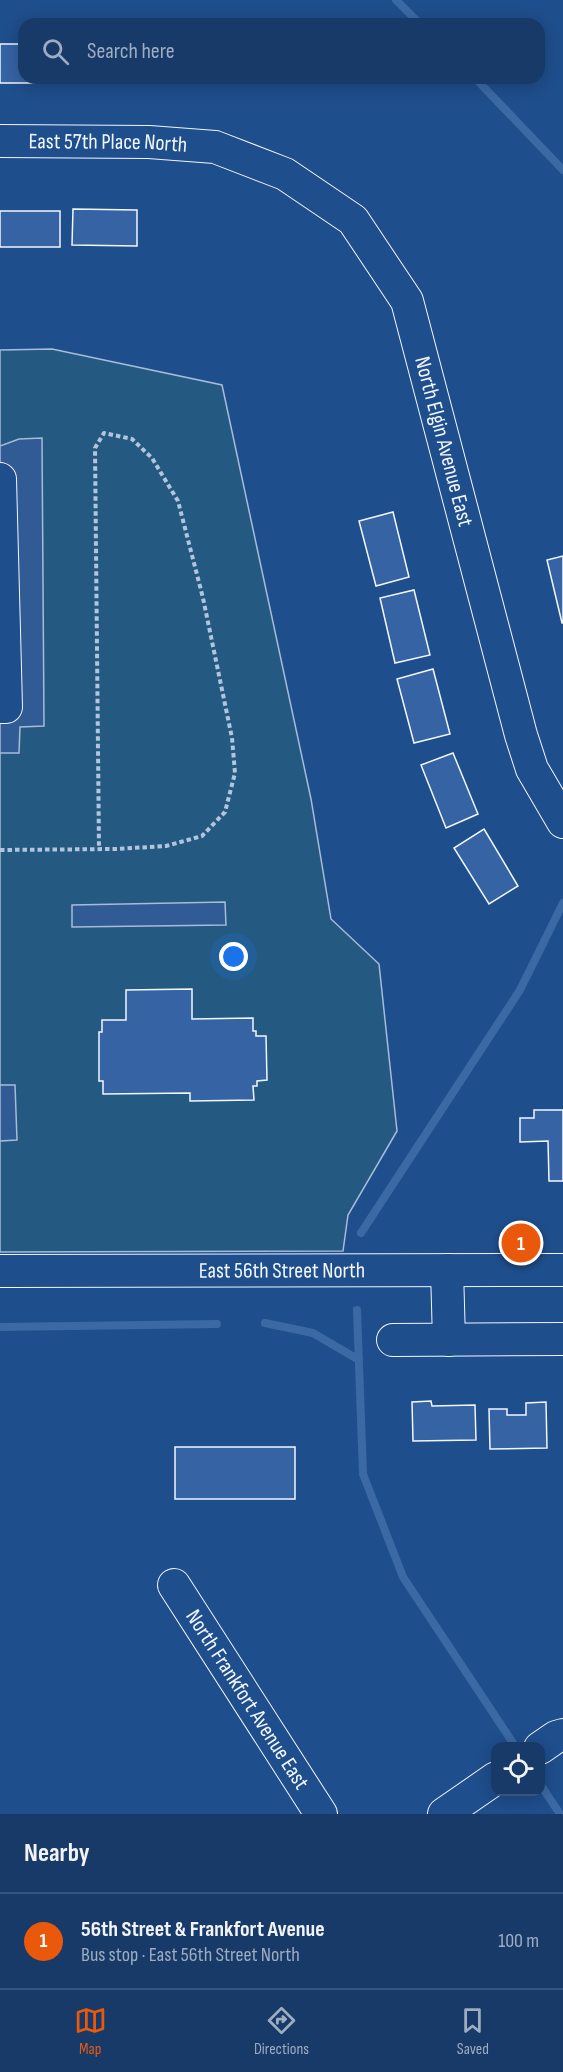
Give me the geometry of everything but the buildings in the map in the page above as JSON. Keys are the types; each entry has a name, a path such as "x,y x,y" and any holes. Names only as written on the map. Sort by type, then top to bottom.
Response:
{"street":[{"name":"East 57th Place North","path":"0,141 150,142 215,147"},
{"name":"North Elgin Avenue East","path":"215,147 285,174 352,220 407,301 521,735 532,769 563,822"},
{"path":"0,479 6,707 0,707"},
{"path":"447,1270 449,1340"},
{"name":"East 56th Street North","path":"0,1271 563,1270"},
{"path":"393,1340 563,1339"},
{"name":"North Frankfort Avenue East","path":"174,1585 321,1814"},
{"path":"444,1814 491,1782"}],"path":[{"path":"0,850 99,849 166,846 202,836 225,812 235,773 232,738 203,598 178,501 152,458 132,439 104,433 95,448 99,849"}],"shaded area":[{"path":"52,349 222,385 311,799 331,919 379,964 397,1131 348,1215 343,1251 0,1252 0,350"},
{"path":"42,438 44,726 20,727 19,753 0,753 0,446 19,439"},
{"path":"225,902 226,925 72,927 72,905"},
{"path":"0,1085 15,1085 17,1140 0,1141"}],"waterway":[{"path":"396,0 414,18"},
{"path":"481,84 563,170"},
{"path":"361,1233 520,990 563,903"},
{"path":"357,1310 363,1474 403,1577 512,1742"},
{"path":"265,1323 313,1333 359,1360"},
{"path":"0,1327 217,1324"},
{"path":"545,1792 560,1814"}],"place":[{"name":"56th Street & Frankfort Avenue","path":"521,1243"}]}
